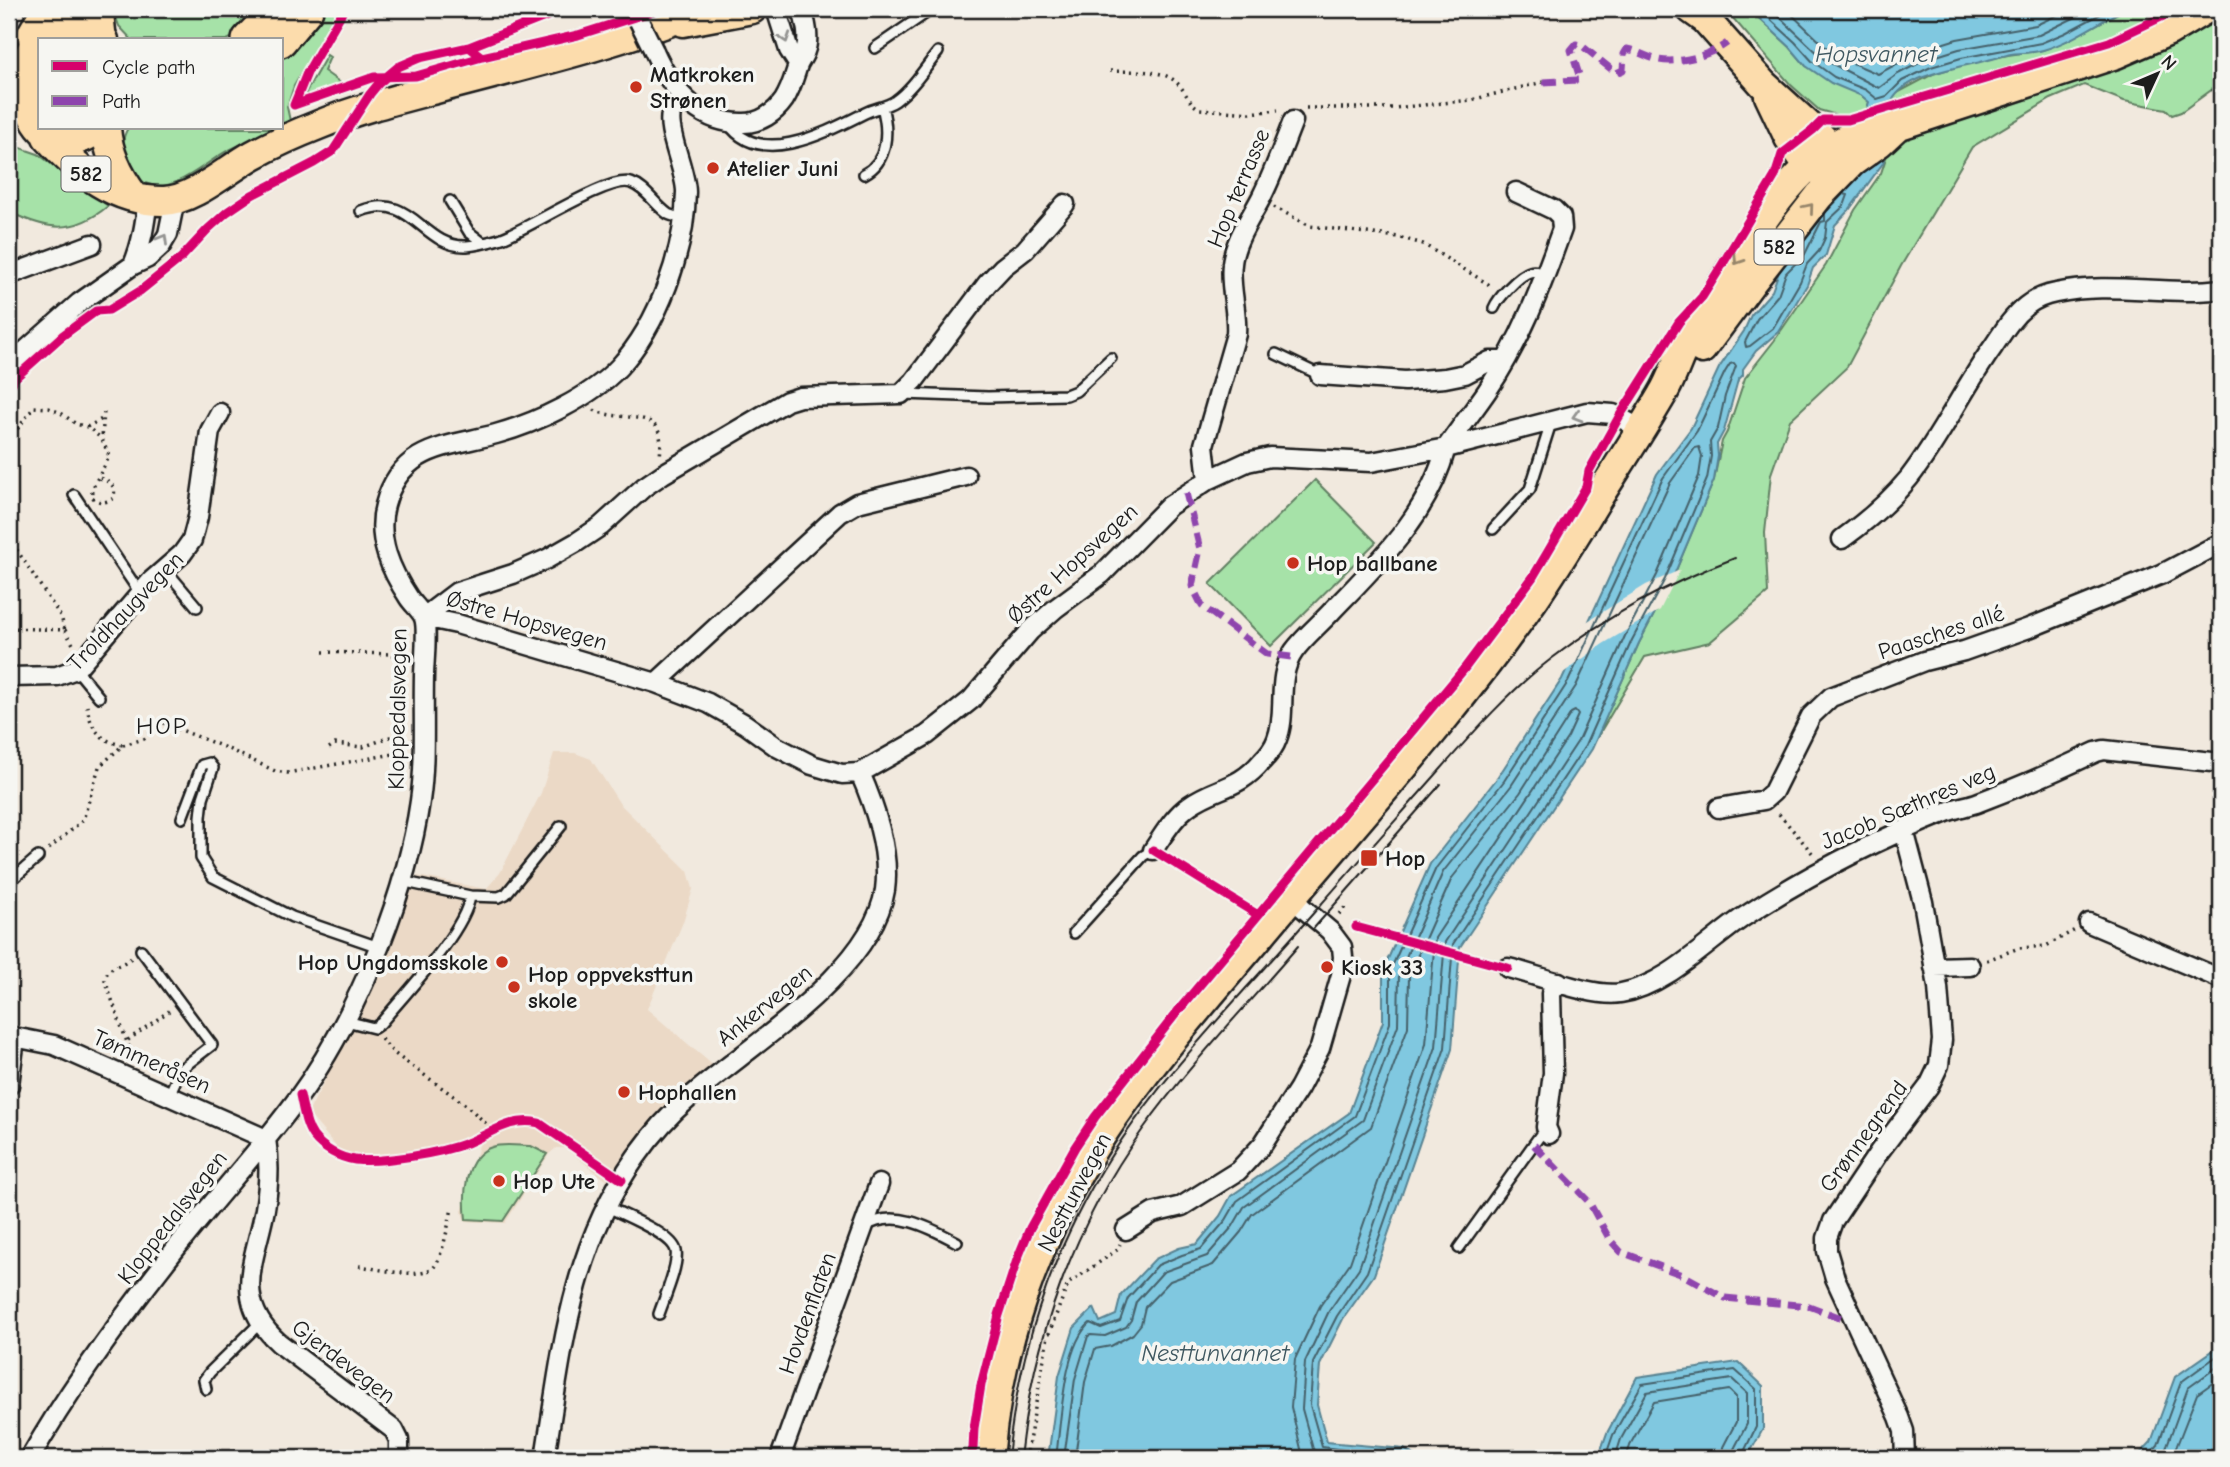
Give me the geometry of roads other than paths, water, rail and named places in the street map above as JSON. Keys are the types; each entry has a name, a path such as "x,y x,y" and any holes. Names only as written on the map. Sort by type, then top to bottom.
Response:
{"highway":[{"path":"251,38 279,9"},
{"path":"282,38 306,9"}],"main road":[{"path":"658,38 703,9"},
{"path":"152,199 190,194 253,155 328,121 537,62 658,38 752,9"},
{"path":"1692,9 1705,19 1763,84 1833,148 1839,176 1809,167 1789,138 1763,84"},
{"name":"Nesttunvegen","path":"989,1458 993,1415 1010,1333 1038,1259 1073,1183 1140,1080 1435,727 1534,598 1664,392 1686,344 1736,262 1775,205 1809,167 1852,136 1871,128 1897,125 2125,50 2169,31 2206,9"},
{"path":"96,130 78,138 63,140 28,129 12,102 9,87 12,64 29,35 46,29 73,26 100,28"},
{"name":"Nesttunvegen","path":"1664,392 1703,349 1804,214 1852,162 1880,142 1897,125"},
{"name":"582","path":"28,129 111,190 152,199"},
{"name":"582","path":"106,130 107,145 121,178 152,199"}],"street":[{"path":"633,9 658,38 671,83 683,99 713,119 728,123 752,123 774,111 783,102 807,48 801,9"},
{"path":"776,9 789,51 798,64"},
{"name":"Kloppedalsvegen","path":"20,1458 34,1450 75,1387 177,1247 300,1095 346,1021 379,947 401,881 420,799 416,733 424,617 396,577 386,553 382,530 384,508 391,487 413,462 430,450 496,434 529,422 568,404 604,382 622,364 665,293 673,271 686,190 670,127 673,110 683,99"},
{"name":"Hop terrasse","path":"1208,480 1204,445 1236,334 1232,263 1236,247 1260,200 1293,115"},
{"path":"1153,850 1180,812 1199,799 1236,785 1271,751 1281,728 1284,677 1294,650 1404,532 1423,504 1440,470 1446,448 1488,390 1505,361 1545,277 1562,229 1561,217 1554,210 1516,192"},
{"path":"133,265 152,199"},
{"path":"9,365 79,303 133,265 148,258 161,246 168,234 152,199"},
{"path":"424,617 457,592 513,574 577,542 601,526 644,487 663,474 787,401 800,397 901,394 914,381 987,284 1025,250 1065,204"},
{"path":"9,275 92,244"},
{"path":"1842,539 1874,515 1910,477 1977,370 2012,320 2027,305 2056,293 2099,288 2177,291 2221,289"},
{"path":"1321,375 1405,381 1445,378 1465,374 1490,361 1505,361"},
{"name":"Østre Hopsvegen","path":"424,617 457,624 656,683 708,703 745,724 777,747 812,765 842,774 860,773 927,735 963,707 990,680 1030,631 1102,574 1169,506 1208,480 1247,462 1270,457 1371,462 1446,448 1587,412 1613,414 1641,429"},
{"name":"Troldhaugvegen","path":"9,677 57,676 77,661 140,593 182,554 192,540 198,517 210,431 220,414"},
{"path":"656,683 840,513 857,503 966,476"},
{"name":"Paasches allé","path":"1719,808 1765,800 1776,788 1811,716 1831,697 1924,661 1964,651 2029,628 2162,574 2221,543"},
{"name":"Jacob Sæthres veg","path":"1508,968 1605,994 1642,987 1695,954 1743,918 1826,867 1904,830 2048,775 2104,750 2221,763"},
{"name":"Ankervegen","path":"545,1458 572,1298 584,1260 608,1207 635,1158 657,1129 706,1084 821,992 860,944 880,910 885,888 882,836 875,809 860,773"},
{"name":"Grønnegrend","path":"1904,830 1923,902 1934,967 1942,1040 1939,1065 1929,1086 1879,1152 1833,1221 1827,1238 1827,1251 1835,1278 1899,1417 1904,1431 1905,1458"},
{"path":"1126,1230 1153,1213 1182,1206 1238,1171 1263,1144 1320,1048 1333,1009 1343,957 1342,947 1330,931 1291,898"},
{"path":"2089,923 2221,979"},
{"path":"1934,967 1970,966"},
{"path":"1548,1130 1553,1073 1551,993 1559,982"},
{"name":"Tømmeråsen","path":"9,1085 12,1037 54,1045 171,1091 266,1139"},
{"name":"Gjerdevegen","path":"266,1139 270,1163 265,1209 252,1259 249,1287 253,1311 267,1333 294,1356 394,1430 399,1440 398,1458"},
{"name":"Hovdenflaten","path":"780,1458 879,1184"}],"lane":[{"path":"875,48 932,9"},
{"path":"728,123 736,135 756,145 772,146 797,142 837,128 882,107 904,93 939,52"},
{"path":"864,174 879,162 884,150 886,130 882,107"},
{"path":"362,212 376,206 387,206 404,212 450,244 467,246 500,239 599,190 622,182 640,188 668,214 683,219"},
{"path":"450,201 469,232 483,243"},
{"path":"1494,308 1503,293 1528,272 1537,271 1545,277"},
{"path":"1276,354 1321,375"},
{"path":"901,394 988,397 1066,395 1076,391 1111,358"},
{"path":"1493,529 1530,489 1551,423"},
{"path":"74,495 140,593"},
{"path":"165,569 197,607"},
{"path":"77,661 99,697"},
{"path":"182,818 202,765 209,763 214,768 203,798 201,858 213,877 292,918 379,947"},
{"path":"401,881 470,895 499,897 506,894 561,826"},
{"path":"1074,933 1143,856 1153,850"},
{"path":"9,882 38,857"},
{"path":"346,1021 374,1028 381,1023 447,941 469,905 470,895"},
{"path":"141,950 212,1045 181,1069 171,1091"},
{"path":"1459,1248 1548,1130"},
{"path":"608,1207 666,1237 674,1246 674,1267 659,1314"},
{"path":"863,1227 884,1220 907,1220 957,1242"},
{"path":"206,1389 204,1380 210,1372 260,1323"}],"water":[{"name":"Hopsvannet","path":"1749,9 2125,9 2054,46 1920,78 1899,92 1892,101 1867,109 1869,102 1862,96 1831,83 1806,66 1790,47"},
{"name":"Nesttunvannet","path":"1886,153 1883,163 1835,225 1826,255 1813,268 1807,285 1778,332 1756,351 1743,369 1724,431 1717,444 1714,480 1671,582 1639,643 1592,749 1460,947 1452,1049 1374,1275 1343,1319 1320,1365 1317,1405 1327,1442 1404,1449 1418,1458 1048,1458 1059,1376 1074,1328 1094,1308 1100,1322 1116,1315 1121,1295 1155,1259 1179,1248 1197,1244 1220,1216 1231,1196 1349,1113 1383,1021 1383,970 1430,864 1498,777 1562,679 1657,474 1691,428 1719,368 1744,331 1751,315 1772,291 1780,269 1799,250 1812,225 1845,182"},
{"path":"2221,1345 2221,1458 2136,1458 2151,1442 2175,1377"},
{"path":"1738,1362 1763,1386 1763,1429 1747,1458 1598,1458 1607,1433 1637,1377"}],"tram line":[{"path":"1008,1458 1017,1395 1031,1334 1063,1245 1100,1173 1127,1132 1186,1055 1461,746 1519,686 1551,659 1617,614 1686,578 1735,558"},
{"path":"1314,928 1441,784"},
{"path":"1020,1458 1026,1414 1046,1328 1060,1286 1096,1205 1118,1166 1161,1105 1298,946"}],"place":[{"name":"Matkroken Strønen","path":"636,87"},
{"name":"Atelier Juni","path":"713,168"},
{"name":"Hop ballbane","path":"1293,563"},
{"name":"Hop","path":"1369,858"},
{"name":"Hop Ungdomsskole","path":"502,962"},
{"name":"Kiosk 33","path":"1327,967"},
{"name":"Hop oppveksttun skole","path":"514,987"},
{"name":"Hophallen","path":"624,1092"},
{"name":"Hop Ute","path":"499,1181"}],"district":[{"name":"HOP","path":"162,726"}]}
